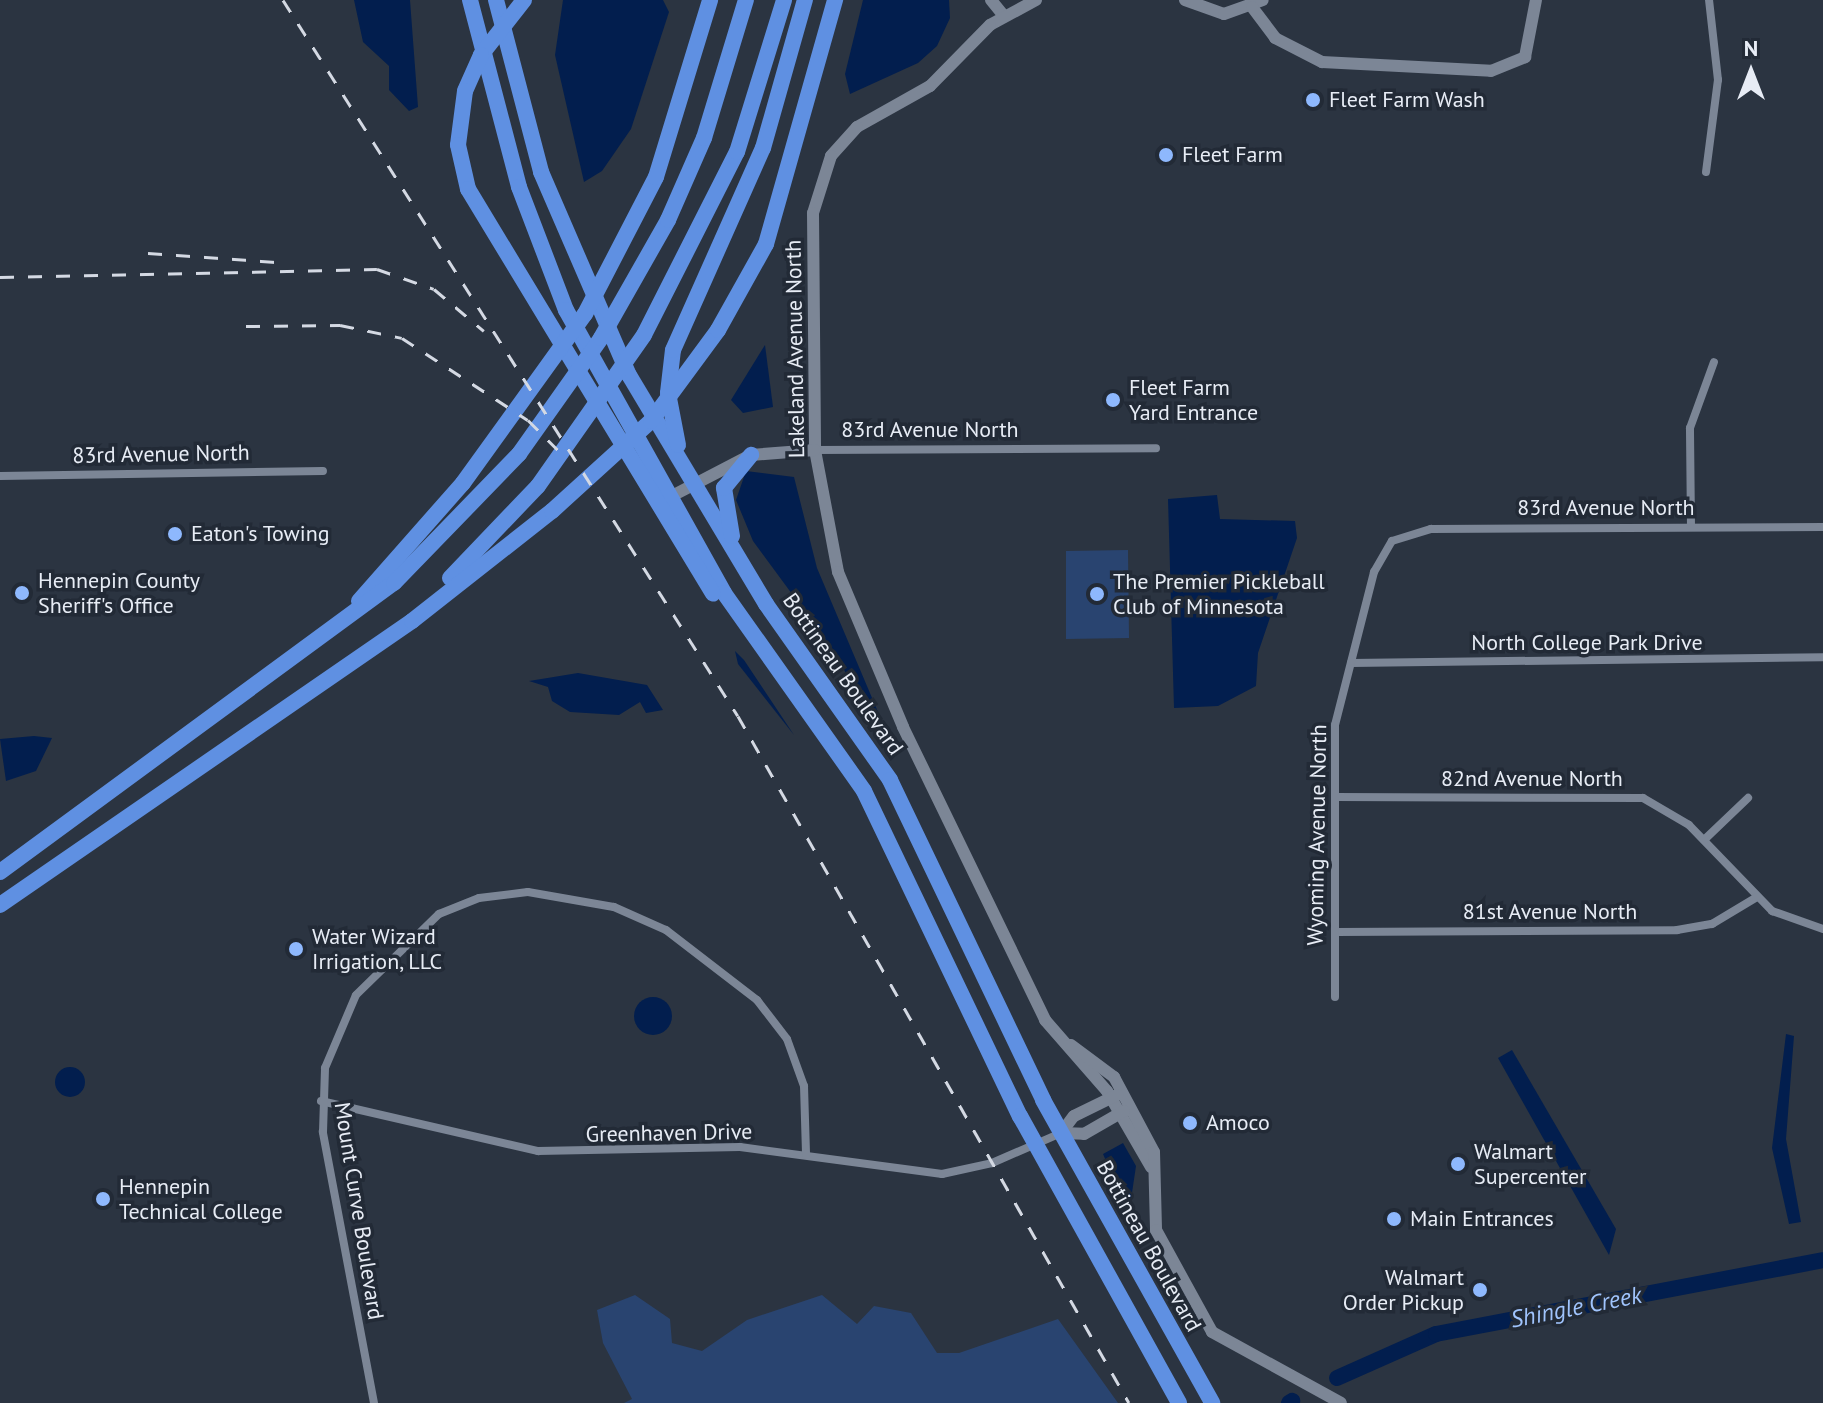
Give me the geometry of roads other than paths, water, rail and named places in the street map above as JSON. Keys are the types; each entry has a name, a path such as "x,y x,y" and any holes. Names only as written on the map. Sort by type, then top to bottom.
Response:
{"highway":[{"name":"Bottineau Boulevard","path":"470,0 497,115 543,253 668,498 770,657 864,791 1034,1144 1179,1403"},
{"name":"Bottineau Boulevard","path":"496,0 566,240 629,375 736,553 884,769 1061,1133 1212,1403"},
{"path":"524,0 472,71 458,128 461,169 484,219 686,555 770,657"},
{"path":"699,0 703,27"},
{"path":"322,640 503,431 609,272 656,177 710,0"},
{"path":"0,872 322,640 428,551 519,454 625,300 704,138 746,0"},
{"path":"349,666 487,544 538,486 644,335 737,152 784,0"},
{"path":"683,462 668,393 673,350 763,148 805,0"},
{"path":"0,905 349,666 552,511 683,382 766,244 835,0"},
{"path":"736,553 724,488 751,455"}],"street":[{"path":"991,0 1004,16"},
{"name":"Lakeland Avenue North","path":"1036,0 1004,16 930,86 857,127 822,174 813,213 815,450 832,547 859,629 1030,992 1061,1040 1116,1095 1125,1110 1151,1167 1156,1230 1212,1332 1341,1403"},
{"path":"1185,0 1224,14 1256,2 1293,50 1343,67 1491,71 1525,57 1536,0"},
{"path":"1706,172 1718,80 1709,0"},
{"path":"1691,527 1690,428 1714,362"},
{"name":"83rd Avenue North","path":"668,498 751,455 815,450 1156,448"},
{"name":"83rd Avenue North","path":"0,476 323,471"},
{"name":"83rd Avenue North","path":"1392,541 1431,529 1823,527"},
{"name":"Wyoming Avenue North","path":"1335,997 1335,725 1377,561 1392,541"},
{"name":"North College Park Drive","path":"1351,663 1823,657"},
{"name":"82nd Avenue North","path":"1335,797 1624,795 1663,805 1704,840 1757,897 1788,920 1823,929"},
{"path":"1704,840 1748,798"},
{"name":"Mount Curve Boulevard","path":"374,1403 321,1101 340,1022 415,931 479,898 552,894 641,916 757,1000 797,1062 806,1155"},
{"name":"81st Avenue North","path":"1336,932 1677,930 1728,917 1757,897"},
{"path":"1061,1133 1074,1116 1116,1095"},
{"name":"Greenhaven Drive","path":"321,1101 538,1151 699,1146 806,1155 953,1174 1061,1133"},
{"path":"1061,1133 1084,1134 1125,1110"}],"waterway":[{"name":"Shingle Creek","path":"1337,1378 1436,1334 1823,1260"}],"railway":[{"path":"283,0 738,716 1129,1403"},
{"path":"148,253 276,262"},
{"path":"0,277 377,269 434,289 484,331"},
{"path":"246,326 340,325 402,338 528,420 562,454"}],"place":[{"name":"Fleet Farm Wash","path":"1313,100"},
{"name":"Fleet Farm","path":"1166,155"},
{"name":"Fleet Farm Yard Entrance","path":"1113,400"},
{"name":"Eaton's Towing","path":"175,534"},
{"name":"Hennepin County Sheriff's Office","path":"22,593"},
{"name":"The Premier Pickleball Club of Minnesota","path":"1097,594"},
{"name":"Water Wizard Irrigation, LLC","path":"296,949"},
{"name":"Amoco","path":"1190,1123"},
{"name":"Walmart Supercenter","path":"1458,1164"},
{"name":"Hennepin Technical College","path":"103,1199"},
{"name":"Main Entrances","path":"1394,1219"},
{"name":"Walmart Order Pickup","path":"1480,1290"}]}
